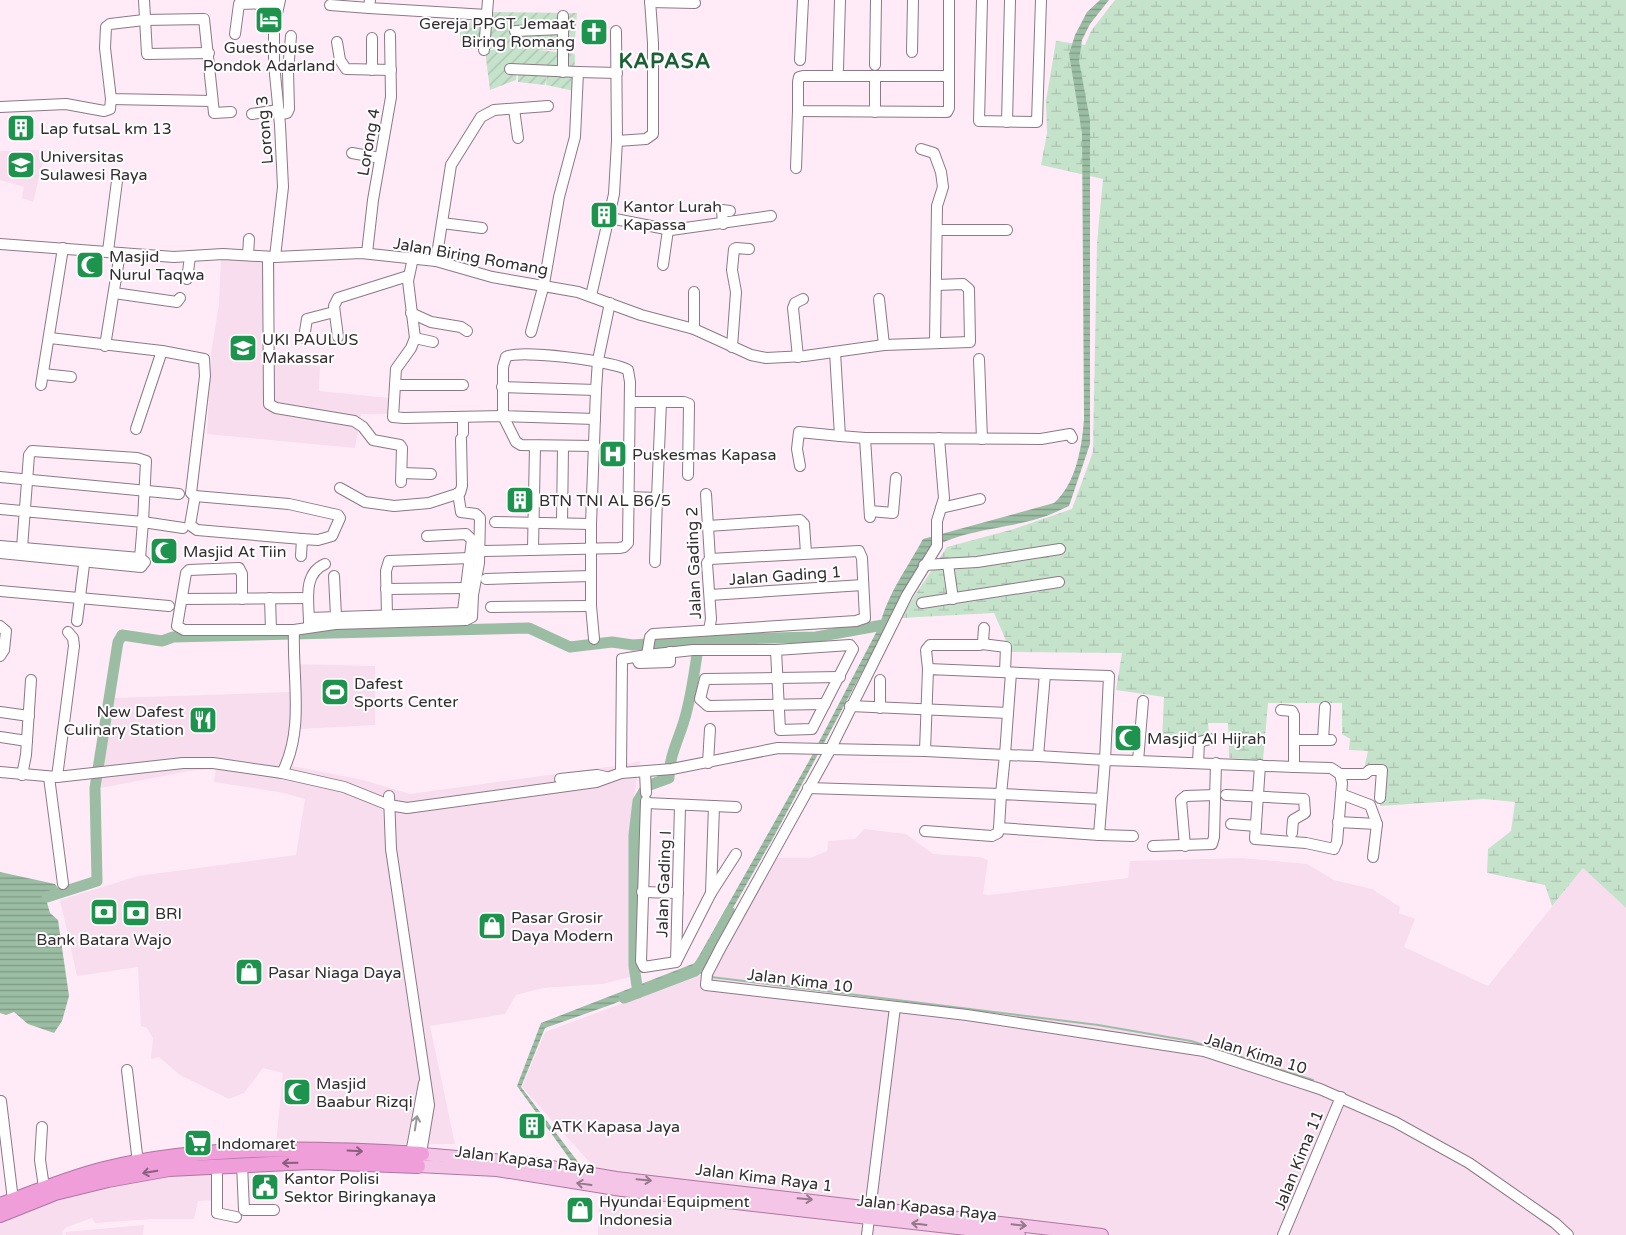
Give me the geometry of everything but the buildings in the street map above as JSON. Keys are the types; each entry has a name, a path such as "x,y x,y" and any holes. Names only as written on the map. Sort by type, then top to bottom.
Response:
{"highway":[{"name":"Jalan Kapasa Raya","path":"0,1215 138,1163 268,1157 322,1150 381,1158 415,1159"},
{"name":"Jalan Kapasa Raya","path":"6,1202 44,1187 107,1174 169,1169 200,1160 217,1165 242,1164 268,1157"}],"main road":[{"name":"Jalan Kapasa Raya","path":"415,1159 870,1212 1019,1235"},
{"path":"870,1212 1102,1235"}],"street":[{"path":"144,0 148,55 209,53"},
{"path":"484,50 488,0"},
{"path":"800,60 803,0"},
{"path":"838,69 840,0"},
{"path":"875,65 876,0"},
{"path":"798,111 947,112 949,108 949,0"},
{"path":"982,0 979,121 1006,122 1037,122 1041,0"},
{"path":"1006,122 1010,0"},
{"path":"235,34 239,4 279,1"},
{"name":"Lorong 3","path":"279,1 274,27 274,71 279,112 283,187 271,257 269,404 272,408 356,422 374,441 401,445 401,478 431,474"},
{"path":"617,141 646,139 653,134 650,5 695,2"},
{"path":"330,5 369,4 487,15"},
{"path":"912,52 913,4"},
{"path":"563,72 564,16"},
{"path":"0,107 66,104 104,111 110,109 112,99 105,48 106,27 110,24 144,20 203,19 206,22 212,101 216,114 231,112"},
{"path":"515,31 564,28"},
{"path":"591,296 614,194 617,141 616,31"},
{"name":"Lorong 4","path":"367,253 380,158 390,105 390,35"},
{"path":"252,114 289,111 288,71 291,36"},
{"path":"372,38 372,70"},
{"path":"337,42 343,67 391,70"},
{"path":"510,69 617,73"},
{"path":"274,71 288,71"},
{"path":"531,332 544,284 559,197 575,137 578,72"},
{"path":"874,112 875,76"},
{"path":"796,168 799,77 948,76"},
{"path":"112,99 212,101"},
{"path":"436,261 450,170 464,144 486,112 548,106"},
{"path":"514,109 518,138"},
{"path":"921,149 934,153 942,176 942,192 937,204 938,285 935,342"},
{"path":"352,153 380,158"},
{"path":"108,251 117,181"},
{"path":"722,224 722,210 730,211"},
{"path":"610,218 668,230 771,216"},
{"path":"442,223 482,228"},
{"path":"663,265 668,230"},
{"path":"937,230 1007,230"},
{"path":"248,255 249,239"},
{"name":"Jalan Biring Romang","path":"0,244 190,257 248,255 271,257 367,253 436,261 492,277 544,284 591,296 694,329 756,357 798,357 884,345 970,342 969,290 963,284 938,285"},
{"path":"41,385 63,248"},
{"path":"732,347 736,292 732,270 734,249 748,249"},
{"path":"104,346 120,253"},
{"path":"186,279 190,257"},
{"path":"413,258 408,276 415,338 412,348 397,367 392,412 395,418 503,416 595,419"},
{"path":"338,337 334,303 338,298 408,276"},
{"path":"694,292 694,329"},
{"path":"114,293 177,302 180,298"},
{"path":"798,357 793,308 795,303 803,299"},
{"path":"879,299 884,345"},
{"path":"594,639 591,606 591,524 596,390 598,360 610,303"},
{"path":"304,338 306,319 334,312"},
{"path":"411,313 431,322 461,327 467,331"},
{"path":"50,338 104,346 162,351 206,361 191,493 195,496 290,504 326,511 340,516 332,536 318,540 197,530 190,525 195,496"},
{"path":"415,338 433,342"},
{"path":"136,429 162,351"},
{"path":"835,352 840,436"},
{"path":"483,551 627,546 630,402 628,370 598,360 512,354 507,356 503,362 503,416 516,443 535,446 595,446"},
{"path":"979,360 982,439"},
{"path":"43,374 71,377"},
{"path":"395,389 463,385"},
{"path":"502,387 596,390"},
{"path":"630,402 684,402 690,406 688,475"},
{"path":"656,562 661,402"},
{"path":"340,488 365,502 388,505 423,504 458,493 461,491 462,486 463,417"},
{"path":"800,466 797,449 800,432 865,438 1041,438 1070,434 1072,438"},
{"path":"865,438 870,514 893,513 896,478"},
{"path":"939,438 944,498 937,521 937,546 924,565 850,706 822,749 808,788 1001,794 1102,800"},
{"path":"533,549 535,446"},
{"path":"562,523 563,446"},
{"path":"0,553 43,554 84,558 140,558 146,490 146,461 137,458 32,451 29,455 22,548"},
{"path":"0,477 179,494"},
{"path":"309,622 466,620 472,617 478,564 480,518 476,514 461,512 458,493"},
{"name":"Jalan Gading 2","path":"706,494 710,559 708,563 710,595 709,630"},
{"path":"629,498 657,498"},
{"path":"941,508 980,499"},
{"path":"0,509 143,522 183,528"},
{"path":"708,526 800,520 804,524 806,553"},
{"path":"495,522 533,521 591,524"},
{"path":"294,635 309,622 336,616 459,613 463,611 472,540 466,534 427,536"},
{"path":"301,556 302,539"},
{"path":"0,546 22,548 43,554"},
{"path":"924,565 977,562 1060,549"},
{"path":"647,653 650,637 658,633 861,620 866,614 862,558 859,551 710,559"},
{"path":"77,621 84,558"},
{"path":"387,615 386,566 389,561 470,558"},
{"path":"309,622 308,598 311,575 317,567 325,564"},
{"path":"948,564 953,599"},
{"path":"242,599 242,574 239,568 194,568 186,573 177,619 180,629 271,630 294,635"},
{"path":"334,576 336,616"},
{"path":"486,579 591,576"},
{"path":"922,603 1059,582"},
{"name":"Jalan Gading 1","path":"710,595 863,585"},
{"path":"386,589 466,588"},
{"path":"0,591 169,606"},
{"path":"270,598 271,630"},
{"path":"182,599 308,598"},
{"path":"492,607 591,606"},
{"path":"0,626 6,631 4,650 0,656"},
{"path":"982,644 984,628"},
{"path":"63,884 53,777 74,646 73,638 68,632"},
{"path":"282,773 291,757 296,726 294,635"},
{"path":"925,751 928,709 926,650 930,645 982,644 1006,647 1008,713 998,833 992,836 925,831"},
{"path":"621,773 622,659 636,658 647,653 699,650 776,650 850,645 854,649 812,729 780,730 776,650"},
{"path":"636,658 639,663 670,662 670,652"},
{"path":"928,669 1109,676 1099,835"},
{"path":"1038,756 1045,674"},
{"path":"825,704 708,706 700,698 705,679 776,680 840,677"},
{"path":"22,775 27,741 31,680"},
{"path":"880,680 880,708"},
{"path":"1138,761 1143,701"},
{"path":"850,706 1008,713"},
{"path":"1294,740 1327,740 1325,707"},
{"path":"1280,710 1294,713 1294,767"},
{"path":"0,712 29,716"},
{"path":"708,763 710,729"},
{"path":"0,737 27,741"},
{"path":"1198,762 1199,742 1210,739"},
{"path":"0,772 53,777 197,762 282,773 344,787 407,808 596,782 621,773 668,770 778,748 925,751 1331,768 1340,774 1365,774 1370,770 1382,770 1380,798"},
{"path":"1153,846 1209,845 1214,841 1216,763"},
{"path":"1260,765 1254,836 1257,840 1306,842 1332,850 1336,848 1337,842 1341,794 1340,774"},
{"path":"645,772 646,799 642,892 642,964 644,967 676,962 711,894 736,854"},
{"name":"Jalan Kima 10","path":"808,788 706,977 708,985 975,1016 1196,1050 1341,1097 1395,1122 1469,1163 1555,1223 1568,1235"},
{"path":"1341,794 1370,805 1377,824 1373,857"},
{"path":"1185,846 1181,800 1186,796 1215,795"},
{"path":"1226,795 1305,799 1304,813 1293,820 1292,834"},
{"path":"646,799 680,806 736,806"},
{"path":"389,801 392,850 424,1082 415,1159"},
{"name":"Jalan Gading I","path":"676,962 680,806"},
{"path":"711,894 714,806"},
{"path":"1338,822 1377,824"},
{"path":"1231,824 1256,826"},
{"path":"999,828 1133,836"},
{"path":"642,892 678,893"},
{"path":"868,1235 896,1007"},
{"path":"127,1070 138,1163"},
{"name":"Jalan Kima 11","path":"1283,1235 1341,1097"},
{"path":"1,1101 6,1202"},
{"path":"42,1126 40,1160 44,1187"},
{"path":"242,1164 244,1210 274,1210"},
{"path":"217,1165 217,1212 236,1217"}],"shaded area":[{"path":"1100,0 1109,0 1090,24 1082,40 1079,61 1090,120 1090,444 1069,506 1027,522 967,534 939,544 927,551 773,838 698,969 613,1004 545,1028 521,1087 578,1162 574,1165 517,1086 541,1023 695,963 809,761 880,625 893,591 923,539 1054,503 1062,495 1073,475 1082,441 1084,419 1082,133 1069,54 1075,35 1087,12"},
{"name":"Universitas Sulawesi Raya","path":"46,150 33,202 22,198 24,187 0,180 0,151"},
{"name":"UKI PAULUS Makassar","path":"221,258 275,261 273,361 320,366 319,391 390,398 388,414 361,414 355,448 207,434 211,354 219,304"},
{"path":"290,664 375,666 375,725 300,729 292,766 363,780 410,794 640,761 634,796 630,977 603,984 543,988 516,995 505,1014 430,1026 455,1144 276,1144 283,1073 263,1068 244,1093 229,1099 180,1075 159,1057 151,1059 153,1038 147,1028 141,1026 138,967 77,976 60,900 138,876 296,855 305,799 284,793 214,782 216,769 189,771 101,788 114,698 290,692"},
{"path":"864,829 906,834 933,854 979,857 988,860 983,894 989,895 1128,878 1130,861 1242,858 1307,864 1334,880 1372,889 1400,907 1399,913 1415,919 1404,947 1488,986 1583,868 1626,908 1626,1235 598,1235 600,1188 592,1165 522,1087 545,1032 712,970 773,858 810,858 827,851 828,841 855,839"},
{"path":"0,872 55,884 61,892 46,899 50,913 58,920 69,996 62,1021 54,1033 28,1024 14,1012 6,1015 0,1013"},
{"path":"216,1166 216,1200 198,1201 194,1219 152,1219 95,1223 92,1218 67,1227 62,1231 63,1235 0,1235 0,1217 35,1204 110,1184"},
{"path":"144,1225 143,1235 66,1235 65,1232"}],"green space":[{"path":"1115,0 1626,0 1626,908 1583,868 1552,906 1545,885 1487,873 1488,849 1511,831 1515,802 1484,799 1380,806 1383,772 1363,773 1368,751 1349,750 1350,739 1342,734 1342,703 1268,703 1263,760 1229,758 1228,723 1208,723 1209,734 1190,743 1162,740 1164,697 1116,690 1122,653 1011,652 994,613 900,618 947,547 1014,529 1072,509 1093,452 1097,243 1103,179 1041,165 1047,133 1046,101 1056,41 1085,45 1091,31"},
{"path":"488,12 577,13 574,50 538,50 575,54 574,91 546,85 547,73 545,85 518,82 518,60 516,80 490,90 485,51 499,49 483,49"},
{"path":"472,18 483,18 480,49 461,48 460,32 466,31"}],"waterway":[{"path":"47,897 97,881 95,788 118,642 122,635 162,641 173,637 529,628 570,647 612,642 633,645 696,640 816,637 883,625"},
{"path":"638,993 634,966 634,835 638,801 647,786 669,778 672,756 689,701 699,640"},
{"path":"624,998 695,971 706,957 730,912"},
{"path":"695,971 705,974"},
{"path":"711,977 1098,1025 1191,1041 1313,1080"}],"place":[{"name":"Guesthouse Pondok Adarland","path":"269,20"},
{"name":"Gereja PPGT Jemaat Biring Romang","path":"594,32"},
{"name":"Lap futsaL km 13","path":"21,128"},
{"name":"Universitas Sulawesi Raya","path":"21,165"},
{"name":"Kantor Lurah Kapassa","path":"604,215"},
{"name":"Masjid Nurul Taqwa","path":"90,265"},
{"name":"UKI PAULUS Makassar","path":"243,348"},
{"name":"Puskesmas Kapasa","path":"613,454"},
{"name":"BTN TNI AL B6/5","path":"520,500"},
{"name":"Masjid At Tiin","path":"164,551"},
{"name":"Dafest Sports Center","path":"335,692"},
{"name":"New Dafest Culinary Station","path":"203,720"},
{"name":"Masjid Al Hijrah","path":"1128,738"},
{"name":"Bank Batara Wajo","path":"104,912"},
{"name":"BRI","path":"136,913"},
{"name":"Pasar Grosir Daya Modern","path":"492,926"},
{"name":"Pasar Niaga Daya","path":"249,972"},
{"name":"Masjid Baabur Rizqi","path":"297,1092"},
{"name":"ATK Kapasa Jaya","path":"532,1126"},
{"name":"Indomaret","path":"198,1143"},
{"name":"Kantor Polisi Sektor Biringkanaya","path":"265,1187"},
{"name":"Hyundai Equipment Indonesia","path":"580,1210"}],"district":[{"name":"KAPASA","path":"665,61"}]}
